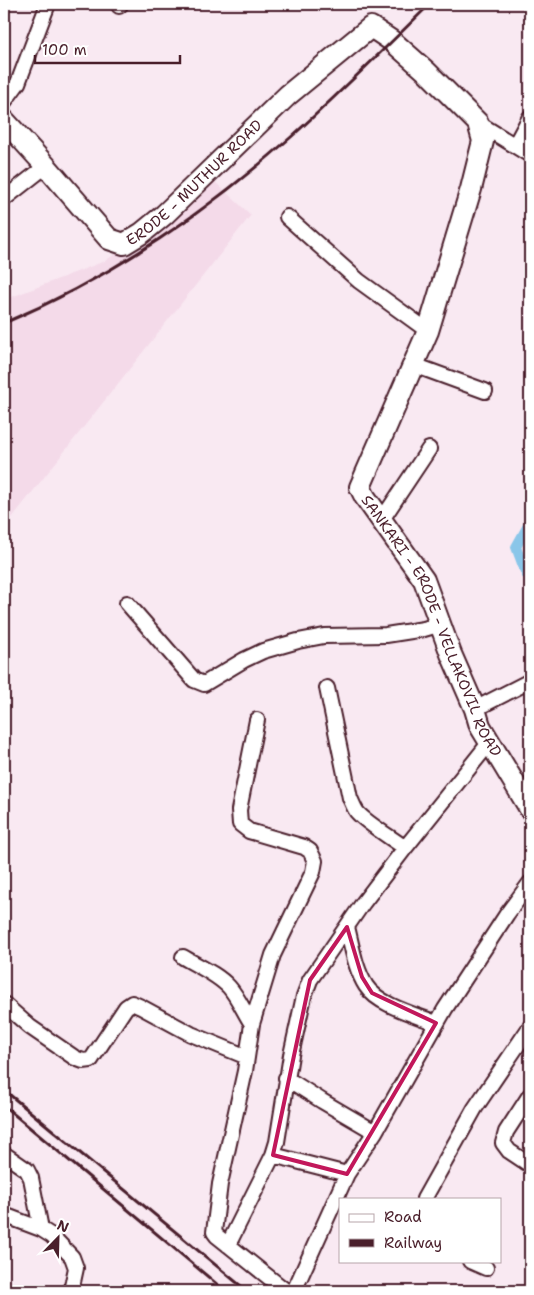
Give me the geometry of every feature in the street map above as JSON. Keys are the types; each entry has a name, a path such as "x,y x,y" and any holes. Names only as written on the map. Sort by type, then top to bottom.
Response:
{"highway":[{"name":"ERODE - MUTHUR ROAD","path":"4,120 109,239 124,244 142,233 164,215 288,95 371,27 392,41 420,66 478,123"},
{"name":"SANKARI - ERODE - VELLAKOVIL ROAD","path":"478,123 483,141 428,330 360,487 365,498 424,580 480,726 527,796"}],"street":[{"path":"4,102 18,83 48,4"},
{"path":"514,145 530,117"},
{"path":"478,123 530,155"},
{"path":"4,199 46,166"},
{"path":"287,217 359,281 428,330"},
{"path":"414,365 485,391"},
{"path":"381,521 429,449"},
{"path":"127,602 194,680 204,684 263,650 298,641 324,636 386,635 441,624"},
{"path":"475,709 530,681"},
{"path":"327,688 350,798 354,807 357,813 405,848"},
{"path":"257,720 239,810 239,820 244,828 249,831 304,847 310,851 315,861 313,872 273,955 252,1024 248,1057 220,1184 214,1232 286,1291"},
{"path":"228,1245 273,1155 277,1142 286,1078 304,996 310,980 405,848 490,742"},
{"path":"294,1291 347,1174 375,1132 436,1024 507,914 530,883"},
{"path":"347,927 362,976 366,986 372,993 391,1005 436,1024"},
{"path":"183,957 220,979 228,986 252,1024"},
{"path":"4,1004 30,1027 83,1061 91,1060 94,1057 122,1012 128,1004 132,1003 141,1006 191,1034 248,1057"},
{"path":"425,1198 475,1108 530,1027"},
{"path":"286,1078 375,1132"},
{"path":"530,1095 506,1132 503,1143 509,1151 530,1165"},
{"path":"4,1154 27,1170 31,1178 41,1229"},
{"path":"273,1155 347,1174"},
{"path":"4,1216 41,1229 52,1236 74,1260 76,1272 71,1291"},
{"path":"472,1262 486,1268"}],"highlighted area":[{"path":"347,927 362,977 372,993 436,1023 347,1174 273,1155 310,980"}],"shaded area":[{"path":"214,181 251,215 4,528 4,300 105,261 166,219"}],"waterway":[{"path":"530,522 516,547 526,574 530,575"}],"railway":[{"path":"4,323 81,286 118,265 190,218 258,166 308,122 430,4"},
{"path":"4,1090 247,1291"},
{"path":"4,1106 225,1291"}]}
